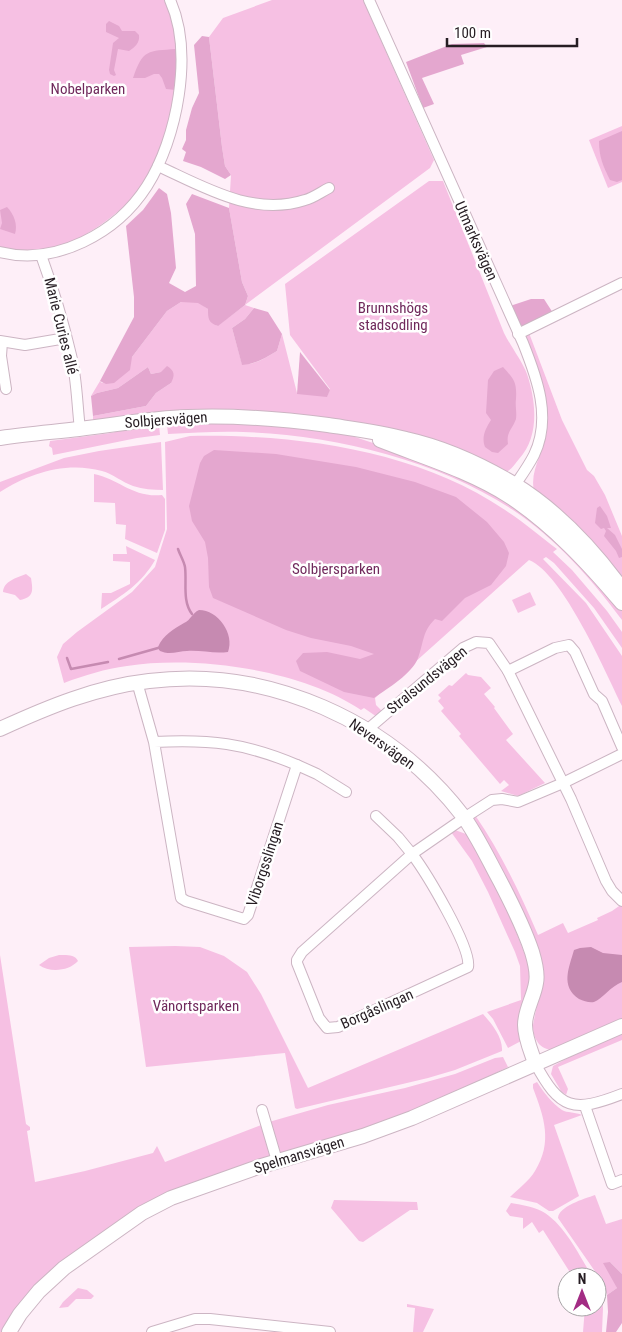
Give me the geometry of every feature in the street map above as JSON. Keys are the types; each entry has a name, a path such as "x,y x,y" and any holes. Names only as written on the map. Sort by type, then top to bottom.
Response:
{"main road":[{"name":"Solbjersvägen","path":"1,438 136,421 188,417 252,418 331,426 377,439 512,490"},
{"path":"512,490 547,509 576,535 605,566 622,589"},
{"path":"512,490 592,566 622,603"},
{"name":"Neversvägen","path":"0,729 71,698 109,688 137,682 173,678 195,678 240,682 302,698 367,730 438,787 464,818 513,907 532,953 536,976 536,984 525,1025 528,1042 536,1063"},
{"name":"Spelmansvägen","path":"9,1332 20,1314 39,1291 64,1268 142,1213 171,1198 210,1183 363,1136 403,1121 622,1026"}],"street":[{"path":"0,252 16,255 41,255 70,248 108,228 120,218 146,188 158,166 177,107 181,77 179,32 170,0"},
{"name":"Utmarksvägen","path":"369,0 537,379 543,415 542,431 539,444 529,464 512,490"},
{"path":"158,166 222,194 257,205 288,205 307,200 329,188"},
{"name":"Marie Curies allé","path":"41,255 59,306 72,357 80,429"},
{"path":"518,334 622,283"},
{"path":"6,389 1,342 25,345 66,338"},
{"name":"Stralsundsvägen","path":"367,730 463,648 476,642 490,643 508,671 563,783 606,881 612,892 622,901"},
{"path":"508,671 555,648 569,646 576,652 594,694 602,701 622,747"},
{"name":"Viborgsslingan","path":"137,682 154,742 181,898 186,901 239,918 244,919 248,915 297,765"},
{"path":"154,742 187,740 221,742 252,748 318,774 346,792"},
{"path":"464,818 492,800 502,799 518,802 563,783 622,754"},
{"name":"Borgåslingan","path":"376,816 398,837 412,854 425,871 468,957 468,967 338,1027 327,1028 319,1018 297,964 298,957 412,854 464,818"},
{"path":"536,1063 546,1084 559,1099 566,1102 585,1106 622,1094"},
{"path":"585,1106 612,1184 622,1180"},
{"path":"262,1110 277,1161"},
{"path":"152,1332 195,1319 210,1319 330,1332"}],"green space":[{"name":"Nobelparken","path":"0,0 164,0 172,22 176,44 177,68 175,91 171,115 164,137 146,179 129,202 106,221 76,240 55,249 31,251 0,247"},
{"path":"272,0 363,0 434,160 430,168 245,305 248,296 242,282 229,208 231,175 225,166 209,37 223,18"},
{"path":"109,21 119,26 122,31 135,31 139,35 137,44 129,51 118,49 114,70 116,75 114,76 110,74 109,70 113,43 119,38 106,32 106,24"},
{"path":"202,36 209,37 225,166 231,175 225,179 201,167 183,161 186,152 182,149 186,140 186,130 192,108 199,93 194,45"},
{"path":"484,43 487,47 461,55 464,64 422,78 434,104 423,108 406,62 452,44"},
{"path":"176,49 176,90 166,89 159,74 145,78 133,78 140,62 148,53"},
{"path":"622,126 622,182 608,188 589,140"},
{"path":"622,131 622,180 617,182 610,180 605,170 599,141"},
{"name":"Brunnshögs stadsodling","path":"429,181 443,181 504,333 527,374 533,395 534,418 533,429 526,450 512,468 502,474 341,424 93,421 93,416 146,406 156,393 171,383 161,372 151,374 148,367 118,388 91,396 100,381 102,383 132,357 167,311 181,302 198,302 208,309 217,326 245,305 254,308 245,319 232,328 242,364 256,362 277,351 282,334 297,393 327,396 330,389 290,335 285,284"},
{"path":"159,188 167,194 171,213 176,268 169,283 185,292 196,286 195,234 186,204 192,194 229,208 242,282 248,296 245,305 218,326 209,320 208,309 198,303 181,302 167,311 132,357 130,370 114,383 106,384 100,381 134,317 134,297 126,226 143,210"},
{"path":"7,207 15,220 15,234 0,229 2,223 0,210"},
{"path":"531,299 544,299 553,313 524,327 518,323 510,306"},
{"path":"254,308 268,312 282,334 277,351 256,362 242,365 232,328 245,319"},
{"path":"529,333 562,420 587,470 594,476 605,495 622,536 622,582 534,491 534,475 546,436 547,416 544,393 525,337"},
{"path":"300,352 330,390 327,397 297,394"},
{"path":"167,366 174,373 171,383 156,393 146,406 93,416 91,396 118,388 148,367 151,374 161,372"},
{"path":"503,367 515,385 516,419 509,434 508,444 498,453 492,452 485,447 484,436 491,420 486,413 488,380 494,371"},
{"path":"205,422 262,423 313,428 352,436 406,454 503,497 560,540 622,609 622,620 572,560 529,521 484,493 452,477 384,453 312,438 243,432 168,434 167,425"},
{"path":"159,425 160,435 53,455 52,448 49,446 50,441"},
{"name":"Solbjersparken","path":"190,436 272,438 355,450 396,460 435,474 473,491 508,512 557,549 553,552 572,570 607,611 622,632 622,648 594,608 554,563 546,557 543,559 586,603 622,656 622,706 594,648 569,603 542,569 529,560 375,698 376,705 382,711 377,717 364,708 361,710 337,696 309,685 248,669 216,665 155,663 127,666 80,677 64,683 57,657 63,644 132,592 155,567 167,529 165,442"},
{"path":"161,442 163,490 137,487 102,471 75,467 36,474 0,492 0,482 64,458"},
{"name":"Solbjersparken","path":"214,450 276,454 356,467 415,482 456,497 487,522 504,542 509,553 506,566 491,585 465,598 442,621 435,619 425,633 415,664 399,680 374,698 344,692 300,671 296,661 303,653 327,652 360,659 374,654 351,646 311,638 286,630 213,598 209,587 208,558 205,542 192,521 189,506 200,463 204,456"},
{"path":"94,474 103,476 143,494 162,495 165,499 165,530 157,553 125,539 126,525 116,524 115,503 94,502"},
{"path":"600,506 607,516 611,528 607,528 615,535 622,549 622,557 619,558 604,536 606,531 604,528 601,529 595,523 597,508"},
{"path":"126,546 155,560 138,582 101,609 102,593 111,593 130,584 130,562 113,561 113,554 127,554"},
{"path":"26,574 31,578 32,586 28,597 20,600 15,595 3,592 8,583"},
{"path":"530,592 536,605 518,613 512,600"},
{"path":"466,673 481,677 491,688 484,694 513,734 506,740 545,783 518,796 501,791 509,785 504,780 500,784 459,736 461,734 441,711 444,708 438,701 441,698 438,695 449,685 452,686"},
{"path":"475,815 510,874 538,935 563,923 568,933 598,920 597,918 622,904 622,1021 551,1050 546,1049 537,1041 533,1025 543,974 472,817"},
{"path":"455,830 466,834 473,843 504,901 527,960 531,980 521,1041 508,1048 493,1019 487,1012 521,1000 520,966 488,892 472,861 451,832"},
{"name":"Vänortsparken","path":"129,947 200,947 224,956 247,972 261,994 308,1088 483,1014 499,1036 502,1051 455,1070 428,1078 297,1109 295,1108 285,1053 146,1067"},
{"path":"0,955 26,1124 30,1127 30,1130 27,1131 35,1182 153,1153 157,1146 165,1162 264,1124 273,1157 119,1223 2,1332 0,1332"},
{"path":"59,955 73,956 78,961 70,967 59,970 43,968 39,965 49,958"},
{"path":"622,1032 622,1040 558,1067 568,1089 566,1095 561,1091 551,1074 553,1066 590,1046"},
{"path":"503,1057 508,1067 465,1088 380,1124 279,1155 269,1122 328,1105 405,1088 455,1074 495,1058"},
{"path":"537,1082 548,1098 562,1110 582,1115 554,1125 579,1196 553,1211 549,1211 537,1203 510,1197 533,1175 544,1150 545,1130 533,1088 533,1084"},
{"path":"595,1195 606,1224 622,1219 622,1274 610,1262 617,1288 607,1295 607,1267 592,1267 558,1218 563,1210"},
{"path":"334,1200 417,1202 418,1210 410,1210 363,1242 359,1241 331,1208"},
{"path":"511,1203 529,1206 545,1213 560,1226 587,1267 567,1267 543,1230 539,1233 532,1222 523,1229 523,1218 510,1216 506,1211"},
{"path":"610,1262 622,1274 622,1323 616,1332 606,1332 607,1295 617,1288 607,1267 603,1263"},
{"path":"78,1288 87,1290 94,1296 91,1299 76,1299 68,1307 59,1308 63,1302"},
{"path":"407,1304 434,1309 423,1332 413,1332 415,1308 407,1307"},
{"path":"584,1317 603,1317 602,1332 583,1332"}],"shaded area":[{"path":"199,610 213,614 223,624 229,638 228,652 184,651 169,653 159,650 160,643 166,636"},
{"path":"591,947 603,953 622,955 622,982 594,1002 586,1002 573,994 568,983 568,970 574,950"}],"waterway":[{"path":"178,549 184,562 186,597 192,614"},
{"path":"119,659 158,648"},
{"path":"67,658 71,669 108,662"}]}
